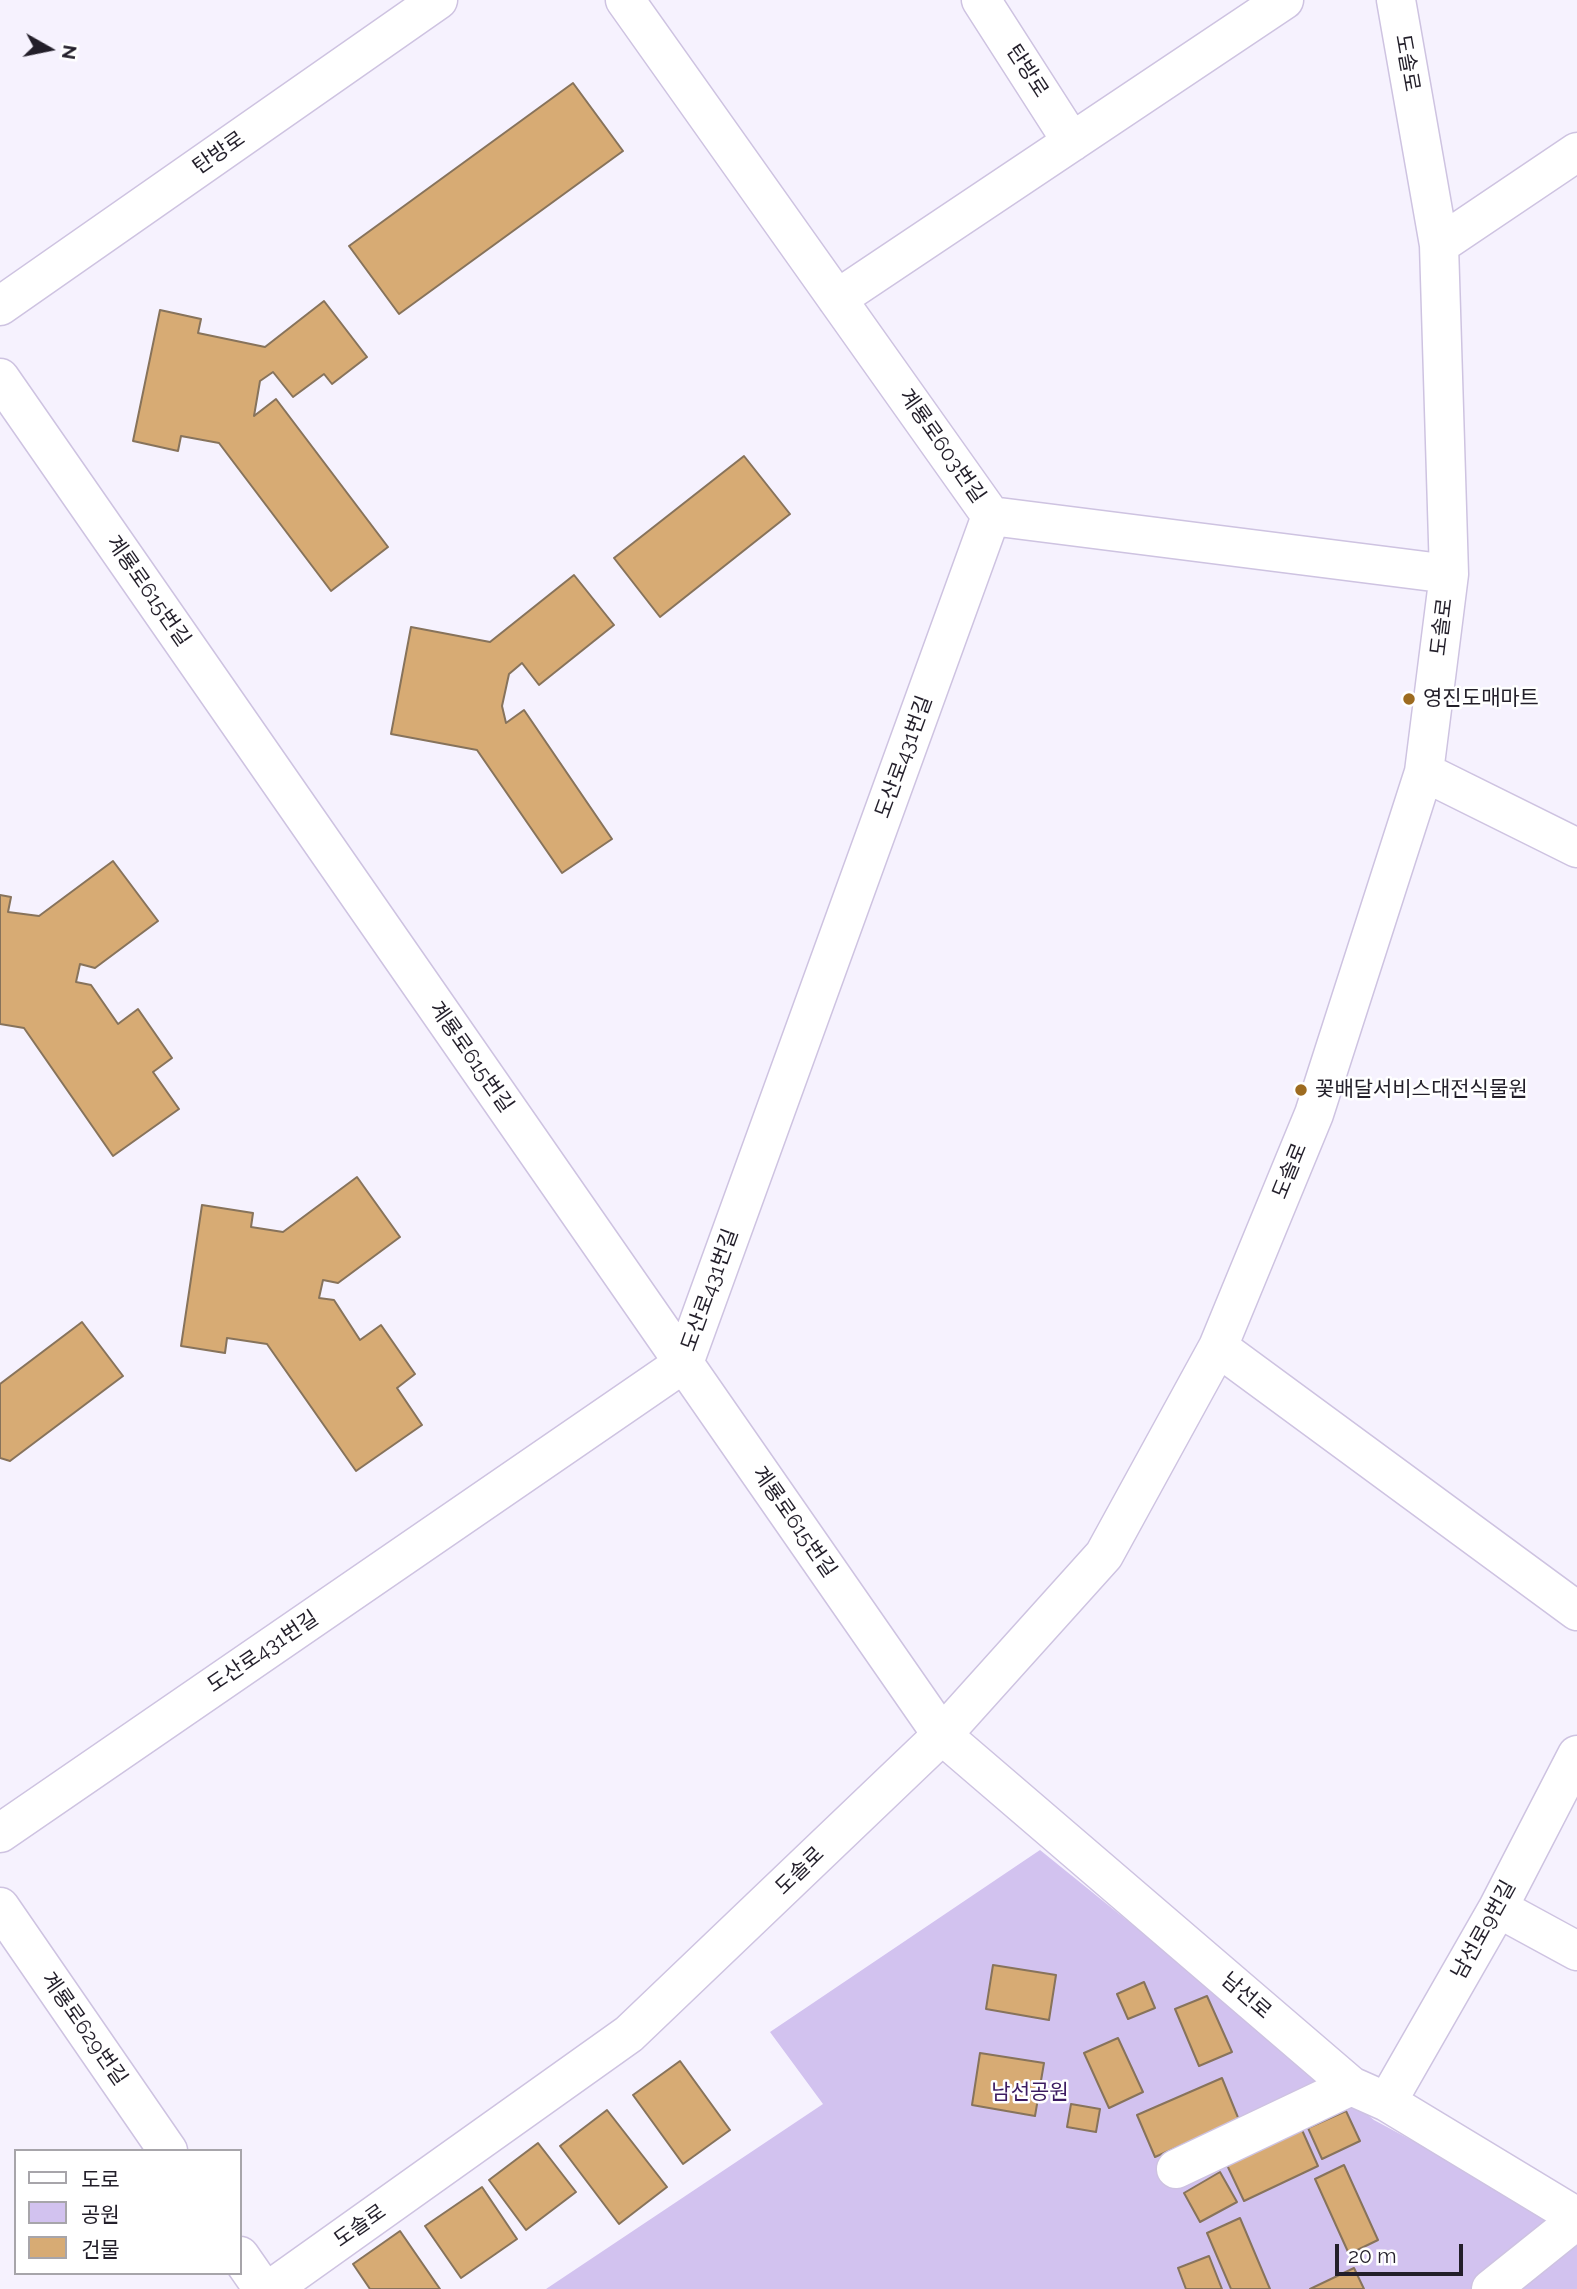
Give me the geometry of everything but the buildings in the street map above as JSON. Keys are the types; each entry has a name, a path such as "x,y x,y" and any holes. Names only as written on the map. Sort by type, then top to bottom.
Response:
{"street":[{"name":"탄방로","path":"0,306 438,0"},
{"name":"계룡로603번길","path":"625,0 991,516 1449,574"},
{"name":"탄방로","path":"981,0 1072,142"},
{"path":"837,299 1284,0"},
{"name":"도솔로","path":"271,2289 629,2034 942,1735 1104,1555 1218,1347 1314,1114 1424,772 1449,574 1439,245 1396,0"},
{"path":"1439,245 1577,152"},
{"name":"계룡로615번길","path":"0,378 942,1735"},
{"name":"도산로431번길","path":"0,1833 684,1363 991,516"},
{"path":"1424,772 1577,848"},
{"path":"1218,1347 1577,1611"},
{"name":"남선로","path":"942,1735 1351,2086 1387,2102 1577,2219"},
{"name":"남선로9번길","path":"1387,2102 1498,1908 1577,1755"},
{"name":"계룡로629번길","path":"0,1907 167,2149"},
{"path":"1498,1908 1577,1951"},
{"path":"1176,2169 1351,2086"},
{"path":"1491,2289 1577,2219"},
{"path":"242,2259 263,2289"}],"green space":[{"name":"남선공원","path":"1040,1850 1374,2120 1577,2229 1577,2289 546,2289 823,2104 770,2032"}],"place":[{"name":"영진도매마트","path":"1409,699"},
{"name":"꽃배달서비스대전식물원","path":"1301,1090"}]}
